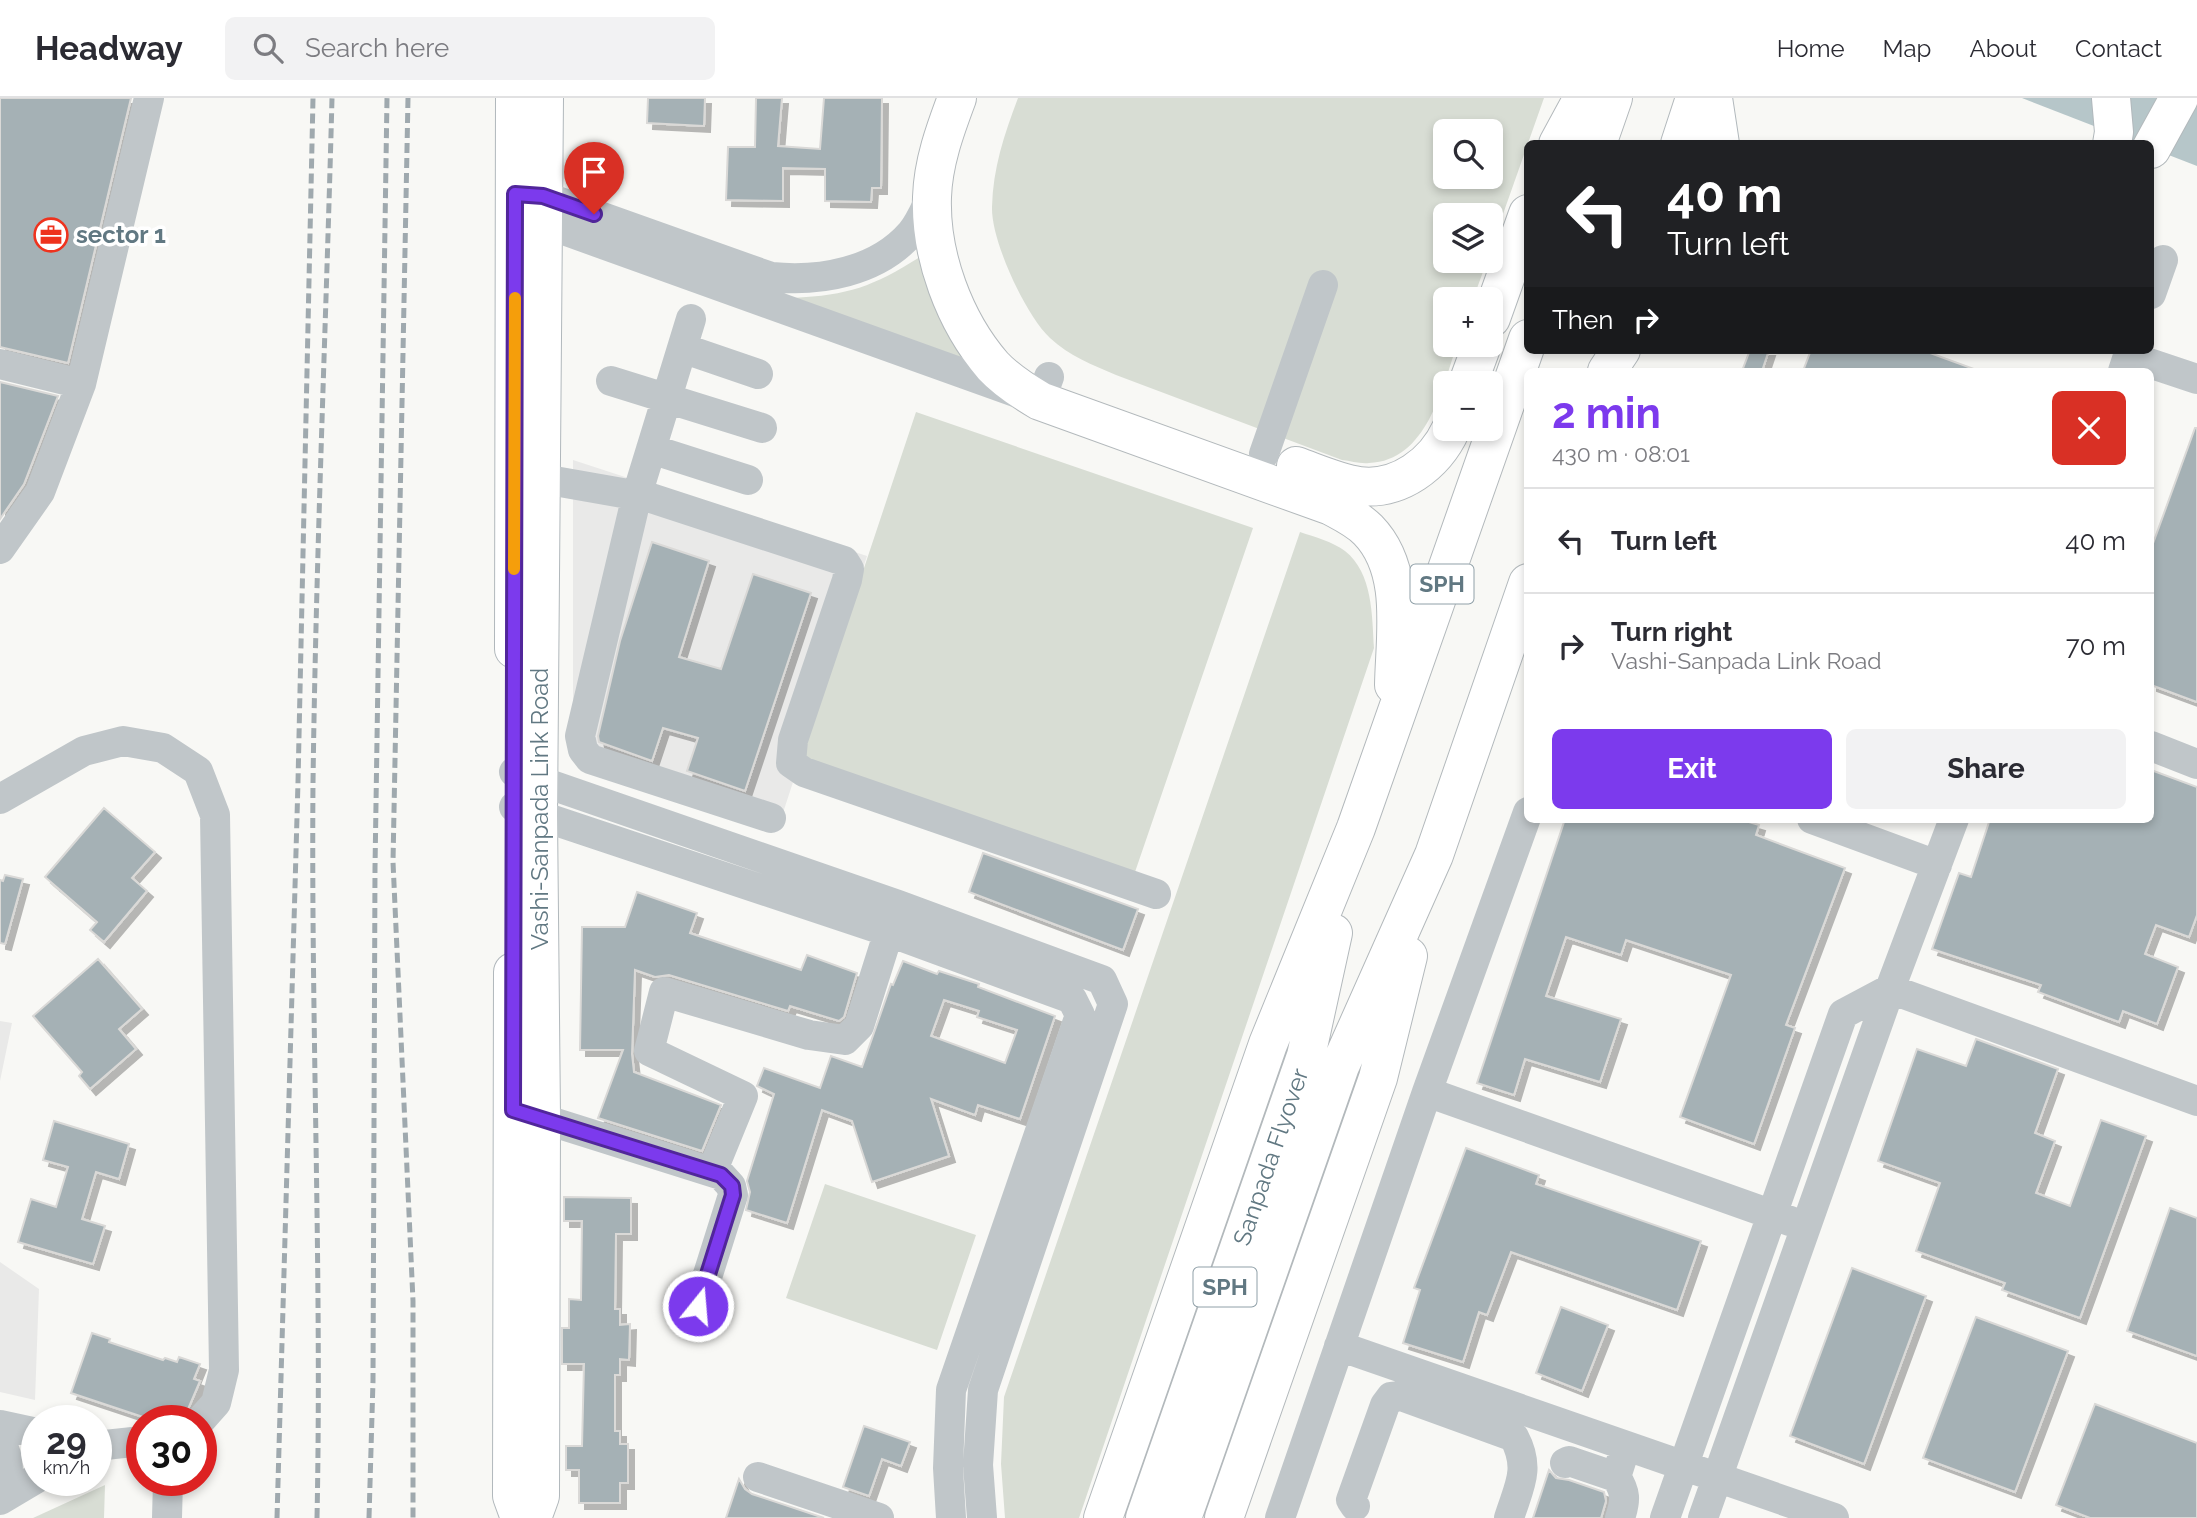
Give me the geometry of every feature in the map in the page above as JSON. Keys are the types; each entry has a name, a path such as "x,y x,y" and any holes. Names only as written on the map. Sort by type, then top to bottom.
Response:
{"main road":[{"path":"984,98 958,119 938,156 932,195 932,224 937,252 963,320 993,366 1015,385 1044,389 1264,454 1340,482 1359,486 1391,485 1421,468 1443,441"},
{"path":"1560,140 1583,98"},
{"path":"1598,140 1613,98"},
{"path":"1681,140 1695,98"},
{"path":"1713,98 1719,140"},
{"path":"2111,98 2113,140"},
{"path":"2154,144 2179,98"},
{"name":"Vashi-Sanpada Link Road","path":"530,100 527,1113 540,1496 532,1518"},
{"path":"958,119 963,161 958,221 965,258 973,282 997,327 1044,389 1331,506 1368,530 1379,544 1389,563 1396,606 1393,722"},
{"name":"Vashi-Sanpada Link Road","path":"526,794 542,479 529,208"},
{"path":"1502,287 1524,225"},
{"name":"SPH","path":"1356,828 1524,350"},
{"name":"SPH","path":"1434,855 1524,595"},
{"path":"1103,1518 1268,1044 1356,828"},
{"name":"Sanpada Flyover","path":"1182,1518 1323,1061 1356,828"},
{"path":"1224,1518 1378,1078 1434,855"},
{"name":"Sanpada Flyover","path":"1145,1518 1323,1061 1434,855"},
{"name":"Vashi-Sanpada Link Road","path":"520,1518 512,1496 527,1113"}],"street":[{"path":"0,549 40,492 81,384 149,98"},
{"path":"529,208 771,277 800,280 828,277 858,268 891,250 912,232 932,195"},
{"path":"529,208 1044,389"},
{"path":"2154,286 2163,260"},
{"path":"1264,454 1323,285"},
{"path":"691,319 637,495 580,736 583,750 590,759 771,818"},
{"path":"682,348 758,374"},
{"path":"2127,359 2197,379"},
{"path":"0,364 81,384"},
{"path":"611,381 762,428"},
{"path":"651,449 748,480"},
{"path":"542,479 637,495 844,561 849,569 793,740 791,763 804,772 1156,894"},
{"path":"0,799 84,751 123,741 163,748 198,771 215,815 224,1370 214,1405"},
{"path":"2154,747 2197,764"},
{"path":"526,794 893,919 1102,980 1113,1004 983,1390 978,1465 982,1518"},
{"path":"1280,1518 1427,1092 1524,823"},
{"path":"1823,823 1937,865"},
{"path":"1703,1518 1890,989 1953,823"},
{"path":"712,1172 743,1096 649,1051 663,992 809,1035 845,1040 859,1026 893,919"},
{"path":"893,919 1072,999 1080,1015 951,1390 948,1468 951,1518"},
{"path":"1665,1518 1843,1014 1890,989 2197,1101"},
{"path":"1427,1092 1806,1226"},
{"path":"527,1113 721,1175 728,1181 733,1195 698,1306"},
{"path":"1339,1346 1472,1407 1514,1437 1522,1453 1523,1474 1509,1518"},
{"path":"1355,1506 1351,1500 1385,1405 1391,1396 1401,1396 1472,1407 1626,1446 1835,1518"},
{"path":"0,1425 21,1430"},
{"path":"0,1440 8,1458 8,1473 0,1497"},
{"path":"1616,1477 1626,1446"},
{"path":"1565,1463 1573,1462 1616,1477 1624,1488 1626,1500 1620,1518"},
{"path":"758,1477 879,1518"},
{"path":"0,1497 21,1486"},
{"path":"167,1518 168,1496"}],"shaded area":[{"path":"1018,98 1544,98 1529,140 1524,140 1524,155 1503,214 1503,203 1433,203 1433,273 1483,273 1477,287 1433,287 1433,357 1453,357 1448,371 1433,371 1433,411 1418,436 1405,450 1389,459 1366,463 1342,460 1116,375 1090,364 1057,344 1031,313 1004,258 993,221 995,179 1000,152"},
{"path":"2022,98 2197,98 2197,166 2154,149 2154,140 2130,140"},
{"path":"920,257 937,311 965,359 793,298 830,295 860,288 888,276"},
{"path":"916,412 1253,528 1135,872 801,757"},
{"path":"573,460 867,556 778,828 573,761"},
{"path":"1300,532 1335,545 1354,560 1366,583 1369,596 1374,648 1079,1518 1005,1518 1001,1464 1004,1397"},
{"path":"0,1021 12,1023 0,1081"},
{"path":"825,1184 976,1235 937,1350 786,1298"},
{"path":"0,1262 39,1289 35,1400 0,1392"},
{"path":"81,1496 105,1496 104,1518 33,1518"}],"building":[{"name":"sector 1","path":"0,98 131,98 68,363 0,347"},
{"path":"648,98 705,98 704,126 647,123"},
{"path":"756,98 782,98 778,146 820,149 824,98 882,98 881,188 872,188 871,202 825,201 825,169 783,168 783,201 726,200 728,147 755,147"},
{"path":"1748,354 1768,354 1763,368 1743,368"},
{"path":"1809,354 1933,354 1971,368 1804,368"},
{"path":"0,382 58,396 24,484 0,519"},
{"path":"2197,428 2197,702 2154,686 2154,541"},
{"path":"652,542 709,561 679,657 721,669 753,574 811,593 745,791 687,771 698,738 663,728 652,761 599,742 598,736 620,641"},
{"path":"2154,771 2197,787 2197,915 2189,937 2156,925 2145,954 2178,967 2157,1024 2123,1011 2119,1022 2038,992 2041,985 1932,949 1959,873 1971,877 1989,823 2154,823"},
{"path":"104,808 155,852 132,878 147,891 104,942 90,930 97,922 45,877"},
{"path":"1564,823 1752,823 1759,825 1756,835 1845,868 1786,1025 1795,1028 1754,1144 1680,1117 1731,975 1626,940 1621,955 1566,937 1546,996 1621,1019 1600,1082 1525,1059 1514,1095 1477,1083"},
{"path":"983,853 1138,909 1123,950 969,892"},
{"path":"5,875 23,879 5,944 0,943 0,880 3,881"},
{"path":"637,892 697,913 690,933 801,970 807,955 857,973 844,1017 839,1021 790,1006 788,1011 669,975 655,977 635,970 632,1054 634,1072 721,1105 702,1151 598,1118 623,1050 580,1050 582,927 625,927"},
{"path":"98,959 142,1009 119,1029 136,1049 90,1089 79,1076 82,1072 33,1016"},
{"path":"903,961 937,974 939,971 979,984 978,987 1055,1016 1020,1119 978,1105 975,1115 931,1099 949,1156 872,1182 852,1121 822,1110 787,1223 746,1210 750,1192 747,1181 774,1094 757,1086 764,1068 820,1088 831,1056 862,1067 891,984 893,985","holes":["944,1000 979,1011 977,1017 1017,1030 1005,1063 931,1036"]},
{"path":"1976,1039 2058,1069 2035,1133 2055,1141 2036,1193 2070,1206 2101,1120 2146,1136 2080,1318 2002,1290 2005,1283 1916,1251 1940,1183 1878,1161 1917,1049 1966,1066"},
{"path":"54,1121 129,1144 119,1179 96,1172 82,1219 105,1226 93,1264 18,1242 31,1199 56,1207 68,1167 43,1160"},
{"path":"1466,1148 1539,1175 1536,1184 1701,1241 1677,1310 1511,1252 1487,1315 1479,1312 1463,1362 1403,1343 1420,1290 1414,1288"},
{"path":"564,1197 631,1198 631,1234 616,1234 615,1309 620,1309 620,1325 630,1324 629,1360 620,1359 620,1375 615,1375 615,1431 620,1431 620,1444 628,1444 628,1483 620,1483 620,1503 579,1503 579,1470 566,1470 566,1446 582,1446 584,1364 562,1364 562,1328 569,1328 569,1299 581,1300 582,1221 564,1221"},
{"path":"2170,1208 2197,1218 2197,1356 2127,1331"},
{"path":"1852,1268 1926,1296 1864,1464 1790,1436"},
{"path":"1561,1307 1608,1325 1582,1391 1536,1373"},
{"path":"1976,1317 2068,1351 2015,1492 1923,1458"},
{"path":"92,1333 110,1339 109,1342 163,1360 165,1358 177,1362 179,1357 200,1364 194,1379 200,1381 190,1405 126,1405 126,1411 71,1393"},
{"path":"2095,1404 2197,1443 2197,1518 2090,1518 2056,1505"},
{"path":"864,1426 910,1442 901,1466 882,1459 869,1496 843,1487"},
{"path":"1549,1470 1556,1478 1604,1492 1606,1501 1601,1518 1533,1518"},
{"path":"739,1479 752,1494 824,1518 726,1518"}],"railway":[{"path":"277,1518 298,782 313,98"},
{"path":"317,1518 313,783 332,98"},
{"path":"369,1518 373,1381 375,868 387,98"},
{"path":"408,98 393,862 413,1301 413,1518"}],"slow traffic":[{"path":"514,569 515,298"}],"place":[{"name":"sector 1","path":"51,235"}],"route":[{"path":"594,214 543,196 515,194 513,1110 721,1175 728,1181 733,1195 698,1306"}]}
